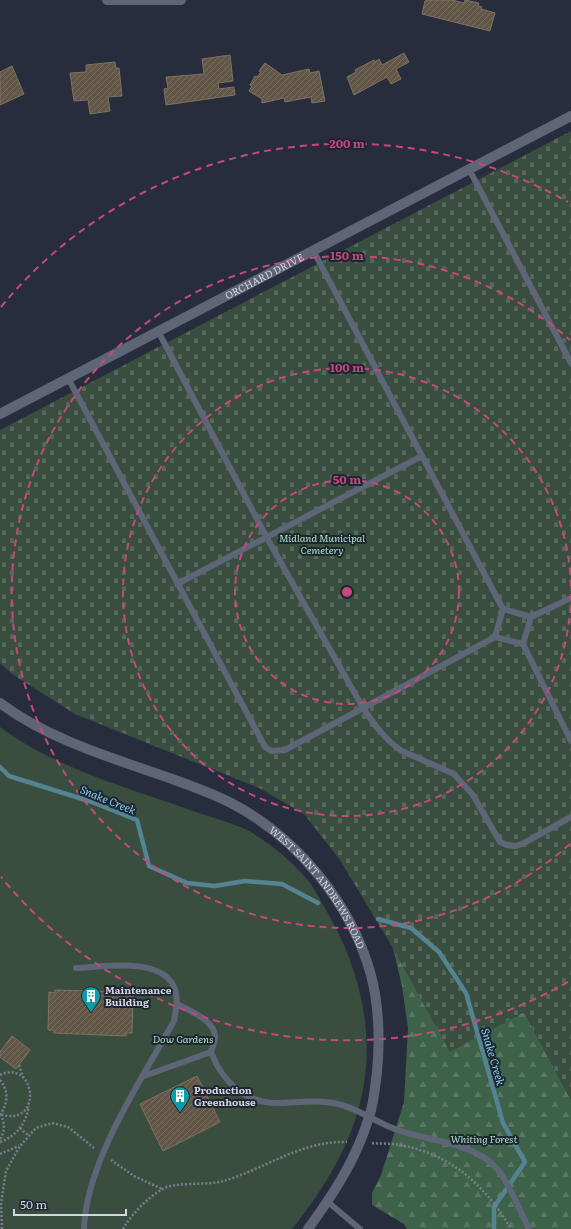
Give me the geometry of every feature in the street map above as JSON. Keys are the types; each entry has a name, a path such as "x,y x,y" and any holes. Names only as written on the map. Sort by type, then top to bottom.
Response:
{"street":[{"path":"107,0 181,0"},
{"name":"ORCHARD DRIVE","path":"0,414 571,116"},
{"name":"WEST SAINT ANDREWS ROAD","path":"0,703 36,726 65,740 207,792 231,803 254,817 283,839 313,869 345,915 359,943 371,975 376,1003 378,1060 370,1116 348,1170 328,1202 308,1229"}],"lane":[{"path":"469,169 571,363"},
{"path":"313,250 503,609 495,637"},
{"path":"158,331 267,538 363,708 377,728 394,746 454,774 473,795 500,842 507,845 516,846 571,817"},
{"path":"68,378 265,747 271,751 285,750 495,637 523,644"},
{"path":"177,584 422,456"},
{"path":"503,609 531,617 571,598"},
{"path":"531,617 523,644 571,741"},
{"path":"76,968 141,966 160,971 173,985 177,1004 174,1022 102,1154 84,1213 84,1229"},
{"path":"177,1004 203,1019 214,1028 216,1038 211,1052 215,1063 233,1088 254,1100 276,1103 326,1102 349,1107 370,1116 390,1128 466,1149 482,1158 498,1170 529,1229"},
{"path":"144,1076 211,1052"},
{"path":"328,1202 360,1229"}],"path":[{"path":"0,1142 13,1135 20,1128 27,1117 31,1095 30,1087 23,1078 19,1065"},
{"path":"0,1075 12,1073 23,1078"},
{"path":"0,1080 6,1092 7,1100 0,1115"},
{"path":"0,1115 18,1115 25,1110 30,1103"},
{"path":"0,1115 4,1122 4,1130 0,1139"},
{"path":"2,1229 1,1202 6,1171 20,1146 36,1128 52,1124 68,1127 102,1154 134,1176 162,1189 223,1181 284,1155 326,1143 353,1142"},
{"path":"20,1128 29,1136"},
{"path":"367,1143 399,1145 421,1151 445,1161 468,1175 503,1215 511,1229"},
{"path":"0,1154 20,1146"},
{"path":"123,1229 132,1215 162,1189"}],"green space":[{"name":"Midland Municipal Cemetery","path":"571,131 571,1100 524,1012 450,1052 393,948 340,860 304,814 259,788 75,714 12,674 0,663 0,430"},
{"name":"Dow Gardens","path":"0,727 21,741 67,765 249,831 274,848 289,861 304,876 315,891 335,926 354,972 365,1020 367,1045 366,1069 357,1113 344,1148 326,1182 292,1229 0,1229"},
{"name":"Whiting Forest","path":"393,948 450,1051 524,1012 571,1100 571,1229 407,1229 404,1224 372,1205 372,1193 381,1175 404,1102 408,1028 402,986"}],"building":[{"path":"452,0 464,3 465,0 479,3 478,6 482,7 481,9 495,13 490,31 422,14 425,1"},
{"path":"404,53 409,62 396,69 401,79 391,84 387,77 354,95 347,77 356,72 355,70 379,59 382,65"},
{"path":"230,55 233,81 218,83 219,89 234,87 235,95 166,105 164,89 168,88 166,77 204,74 202,59"},
{"path":"115,62 116,68 119,68 122,96 108,97 110,111 90,114 88,100 74,101 70,73 86,72 86,65"},
{"path":"265,63 282,75 309,69 310,73 319,71 325,101 312,103 311,97 285,102 284,98 262,103 262,99 249,91 252,86 250,85 255,76 257,77 261,72 259,71"},
{"path":"12,66 24,94 0,105 0,72"},
{"name":"Maintenance Building","path":"55,990 127,992 127,996 133,996 132,1033 126,1033 126,1036 54,1033 54,1030 48,1030 49,992 55,993"},
{"path":"12,1036 30,1050 16,1069 0,1057 0,1052"},
{"name":"Production Greenhouse","path":"197,1076 220,1122 163,1151 140,1104"}],"waterway":[{"name":"Snake Creek","path":"0,767 9,776 92,802 137,820 149,866 187,883 215,886 245,881 282,884 318,903"},
{"name":"Snake Creek","path":"378,919 411,928 439,952 466,993 503,1123 525,1162 494,1207 494,1229"}],"place":[{"name":"Maintenance Building","path":"91,1013"},
{"name":"Production Greenhouse","path":"180,1113"}]}
